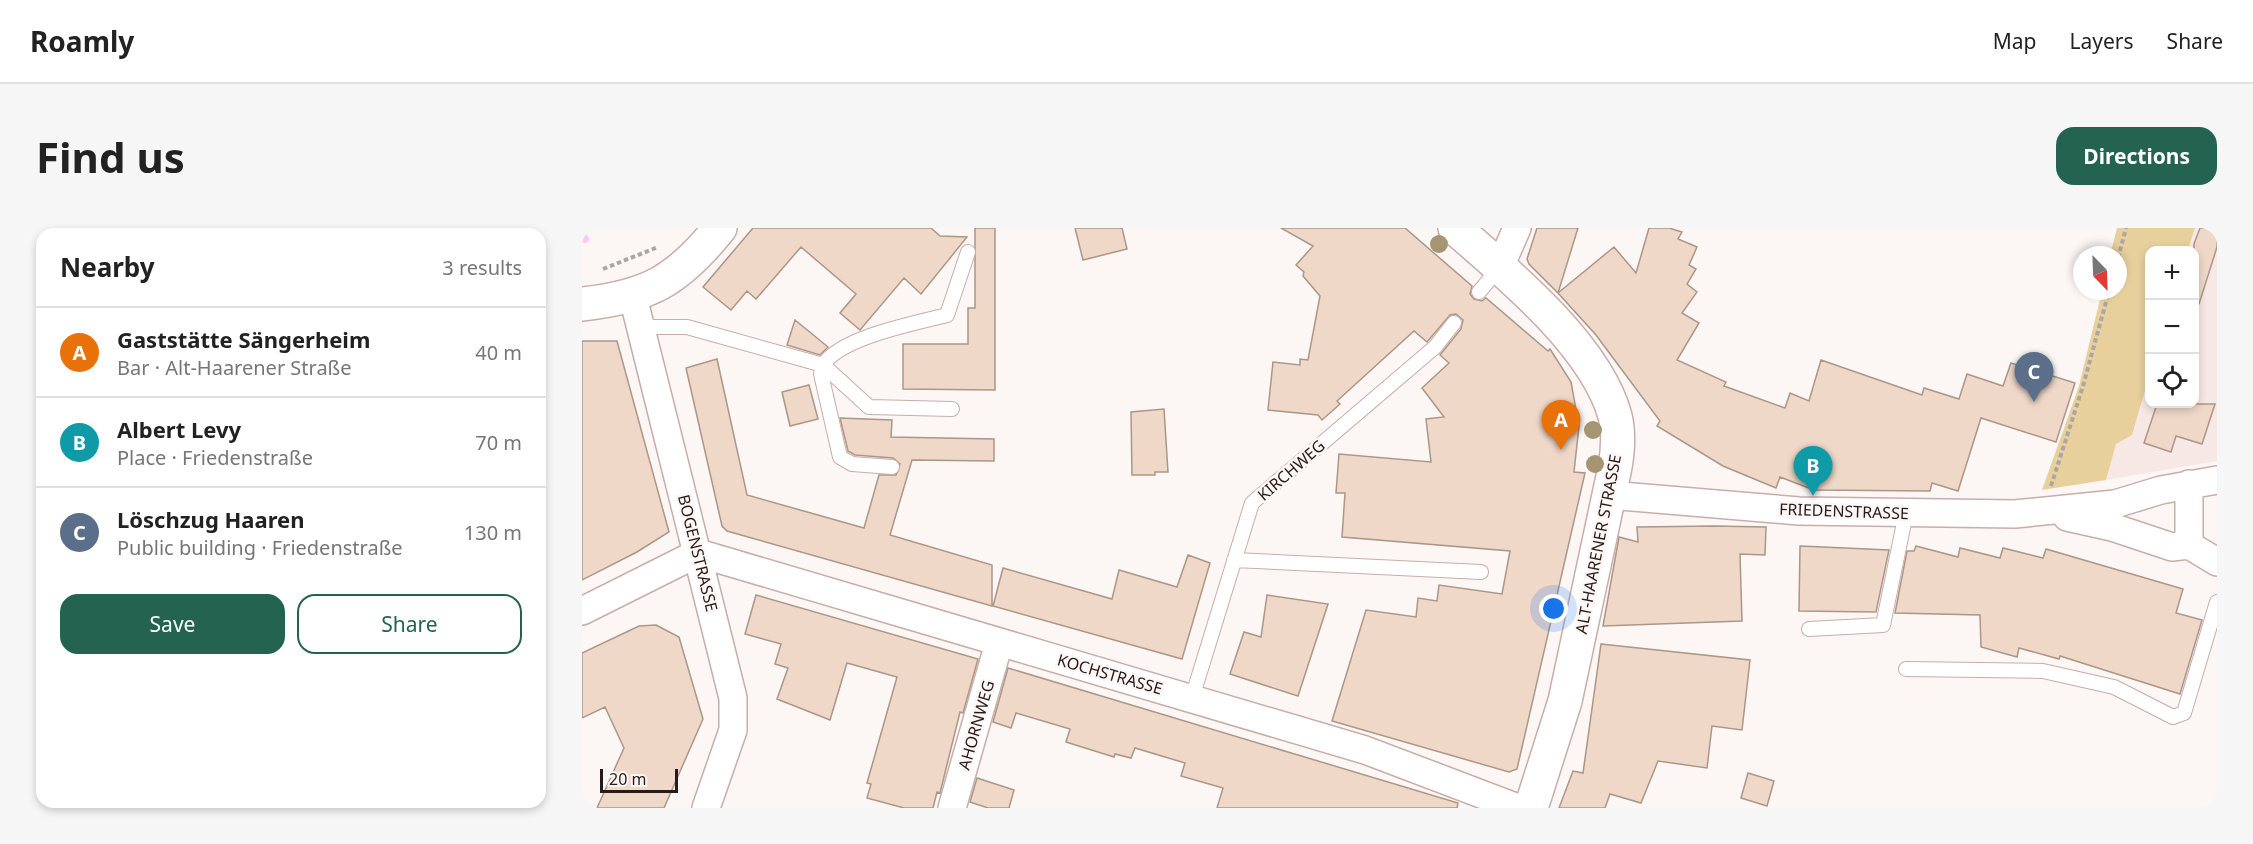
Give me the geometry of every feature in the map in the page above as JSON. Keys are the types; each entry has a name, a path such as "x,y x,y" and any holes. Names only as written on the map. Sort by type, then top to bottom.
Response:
{"main road":[{"path":"582,304 637,312 669,279 701,252 720,228"},
{"name":"ALT-HAARENER STRASSE","path":"1455,228 1500,267 1557,323 1589,365 1605,391 1615,415 1618,440 1609,495 1565,701 1531,808"}],"street":[{"path":"1500,267 1517,228"},
{"name":"BOGENSTRASSE","path":"637,312 699,553 733,698 733,730 706,808"},
{"name":"FRIEDENSTRASSE","path":"1609,495 1799,511 2043,512 2115,504 2189,484 2217,480"},
{"path":"2189,484 2189,545"},
{"name":"FRIEDENSTRASSE","path":"2043,512 2112,527 2172,547 2189,545 2217,562"},
{"path":"582,611 699,553"},
{"name":"KOCHSTRASSE","path":"699,553 1365,750 1518,808"},
{"name":"AHORNWEG","path":"952,808 999,643"}],"lane":[{"path":"892,467 852,464 840,457 821,374 823,365 828,357 872,335 947,315 968,252"},
{"path":"1479,292 1500,267"},
{"path":"637,312 823,365 869,407 952,409"},
{"name":"KIRCHWEG","path":"1192,698 1252,503 1435,347 1454,323"},
{"path":"1809,629 1882,625 1906,513"},
{"path":"1234,560 1481,572"},
{"path":"1906,669 2043,671 2114,687 2173,717 2184,712 2217,602"}],"path":[{"path":"2121,246 2126,228"},
{"path":"595,272 658,247 666,241"},
{"path":"2043,512 2084,386 2107,300"}],"shaded area":[{"path":"2117,228 2195,228 2189,246 2145,246 2145,391 2132,435 2116,444 2106,480 2042,490 2079,386 2100,300 2127,300 2127,246 2112,246"},
{"path":"2195,228 2217,228 2217,461 2106,480 2116,443 2132,435 2145,391 2145,408 2199,408 2199,246 2189,246"}],"building":[{"path":"753,228 931,228 940,236 967,237 921,294 904,278 860,330 840,313 856,294 801,247 756,299 747,291 731,310 703,287"},
{"path":"975,228 995,228 995,390 903,389 903,344 968,344 968,308 975,308"},
{"path":"1075,228 1122,228 1127,249 1083,260"},
{"path":"1281,228 1405,228 1472,286 1470,294 1474,299 1482,301 1486,298 1548,351 1550,349 1571,382 1579,426 1574,472 1585,473 1517,769 1509,772 1332,721 1366,610 1416,617 1418,598 1437,601 1439,585 1502,594 1510,551 1342,537 1345,493 1336,493 1339,454 1431,462 1426,419 1444,417 1422,388 1449,363 1440,355 1461,329 1463,320 1456,314 1450,315 1427,342 1414,331 1337,401 1340,404 1322,420 1318,415 1268,410 1273,362 1300,365 1300,359 1308,360 1320,296 1303,276 1304,272 1296,265 1313,246"},
{"path":"1537,228 1578,228 1558,293 1529,264 1527,259"},
{"path":"1649,228 1669,228 1682,232 1678,239 1697,247 1689,265 1696,269 1687,284 1697,292 1682,313 1699,323 1677,360 1726,382 1724,386 1785,408 1790,393 1809,401 1821,360 1922,395 1924,388 1959,399 1967,374 2003,386 2011,363 2075,383 2056,442 1981,418 1958,491 1932,483 1930,491 1814,490 1780,477 1776,488 1723,466 1657,426 1660,421 1596,335 1558,293 1614,247 1636,273"},
{"path":"2200,228 2217,228 2217,247 2199,304 2199,246 2194,246"},
{"path":"795,320 828,347 820,355 787,345"},
{"path":"582,341 617,341 669,532 637,552 582,580"},
{"path":"717,359 747,495 864,528 879,475 896,475 900,464 893,458 855,455 848,451 840,418 892,420 891,437 994,439 994,461 912,460 890,535 992,565 992,606 727,531 722,526 686,368"},
{"path":"809,385 818,419 790,426 782,392"},
{"path":"2199,404 2215,404 2202,444 2176,436 2171,452 2144,443 2156,408 2199,408"},
{"path":"1164,409 1168,472 1155,472 1155,475 1132,475 1131,412"},
{"path":"1637,527 1766,527 1765,555 1740,554 1742,621 1603,626 1619,537 1638,542"},
{"path":"1800,546 1889,550 1876,612 1799,611"},
{"path":"1916,546 1958,557 1960,548 2000,558 2003,548 2043,558 2046,549 2183,589 2176,613 2202,620 2180,694 2060,656 2059,659 2019,648 2017,657 1981,647 1980,615 1895,613 1907,551 1914,551"},
{"path":"1188,555 1210,563 1182,659 993,606 1003,568 1112,599 1119,570 1177,587"},
{"path":"756,595 978,659 963,713 960,712 940,793 937,792 933,808 904,808 867,798 871,784 867,783 897,677 847,663 830,720 777,699 788,668 775,664 781,644 745,634"},
{"path":"1267,595 1328,604 1298,696 1230,674 1244,632 1261,637"},
{"path":"656,625 679,637 703,719 664,808 597,808 624,748 605,707 582,718 582,653 639,626"},
{"path":"1601,644 1750,660 1742,730 1712,726 1707,768 1658,761 1641,803 1610,794 1605,808 1559,808 1573,771 1583,773"},
{"path":"1008,668 1458,803 1457,808 1217,808 1223,788 1181,776 1185,763 1135,748 1131,758 1115,754 1114,757 1066,742 1070,729 1016,713 1011,728 993,722"},
{"path":"1748,773 1774,781 1767,806 1741,798"},
{"path":"977,778 1014,790 1009,808 988,808 970,802"}],"waterway":[{"path":"582,236 585,239"}],"place":[{"name":"Löschzug Haaren","path":"2034,402"},
{"name":"Gaststätte Sängerheim","path":"1561,450"},
{"name":"Albert Levy","path":"1813,496"}]}
